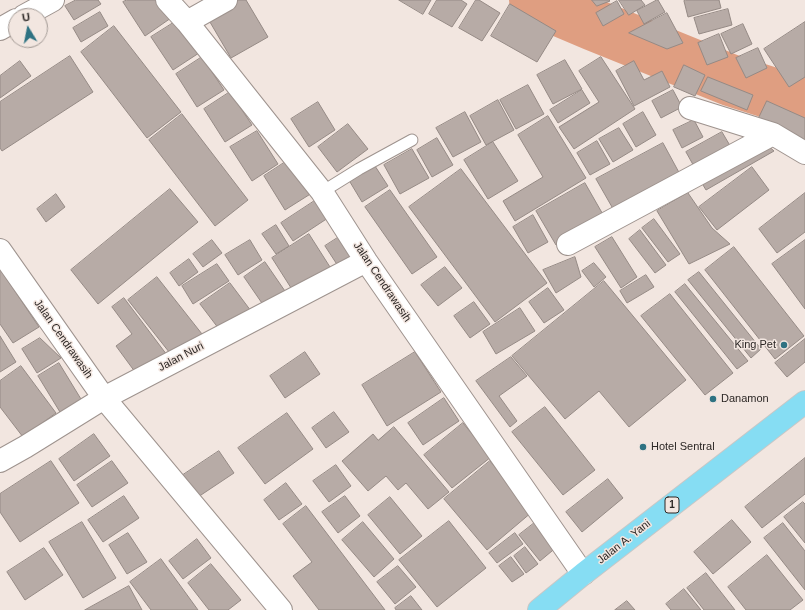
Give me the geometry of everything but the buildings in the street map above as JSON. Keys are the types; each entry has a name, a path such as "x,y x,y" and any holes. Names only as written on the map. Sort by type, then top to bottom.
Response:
{"highway":[{"name":"Jalan A. Yani","path":"539,610 583,574 805,402"}],"street":[{"path":"38,8 53,0"},
{"name":"Jalan Cendrawasih","path":"167,0 187,22 322,192 366,261 583,574"},
{"path":"187,22 226,0"},
{"path":"690,108 773,134 805,153"},
{"path":"568,244 773,134"},
{"name":"Jalan Cendrawasih","path":"0,250 104,398 281,610"},
{"name":"Jalan Nuri","path":"0,461 104,398 366,261"}],"lane":[{"path":"322,192 359,169 412,140"}],"waterway":[{"path":"535,0 730,80 805,104"}],"place":[{"name":"King Pet","path":"784,345"},
{"name":"Danamon","path":"713,399"},
{"name":"Hotel Sentral","path":"643,447"}]}
